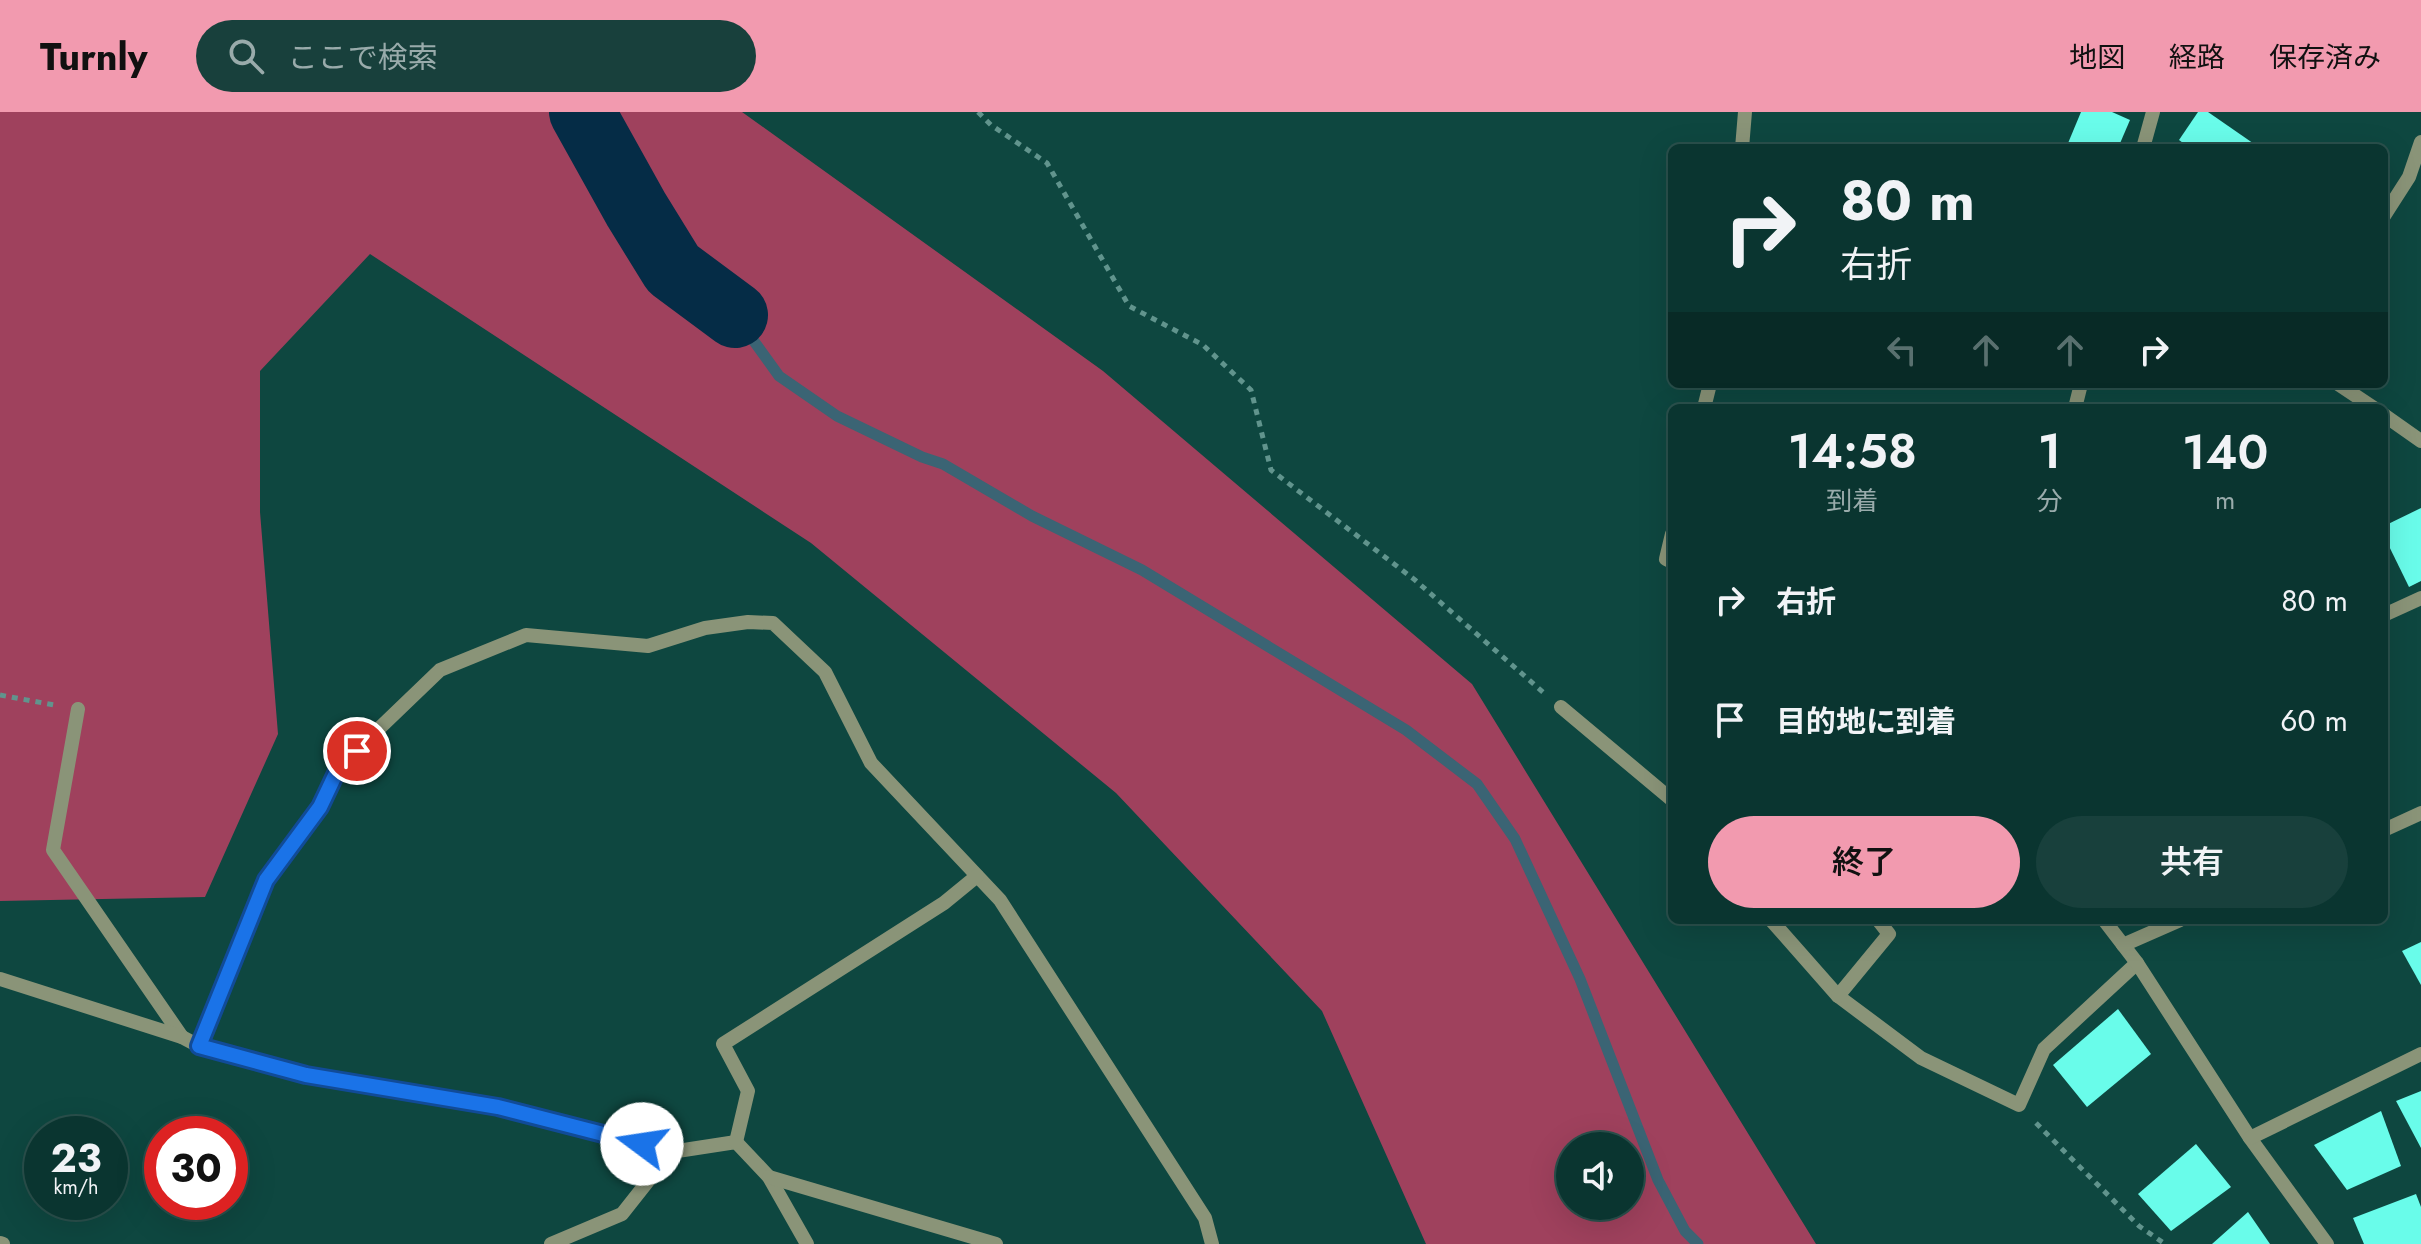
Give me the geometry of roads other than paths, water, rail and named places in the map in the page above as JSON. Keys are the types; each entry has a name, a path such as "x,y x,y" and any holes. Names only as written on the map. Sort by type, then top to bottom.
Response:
{"street":[{"path":"1742,144 1745,112"},
{"path":"2144,144 2153,112"},
{"path":"2388,210 2409,177 2421,142"},
{"path":"2344,388 2368,404"},
{"path":"2388,418 2421,441"},
{"path":"2388,613 2421,598"},
{"path":"199,1046 266,880 320,807 339,767 440,670 526,635 648,646 705,628 748,622 773,623 825,672 871,763 1000,900 1197,1204 1205,1218 1212,1244"},
{"path":"1561,707 1668,797"},
{"path":"78,709 53,850 182,1037"},
{"path":"2388,828 2421,813"},
{"path":"736,1142 748,1091 723,1044 944,903 977,876"},
{"path":"1775,924 1838,996 1921,1058 2019,1105 2044,1049 2137,963"},
{"path":"1838,996 1889,934 1881,924"},
{"path":"2107,924 2137,963 2250,1138 2327,1244"},
{"path":"2123,945 2171,924"},
{"path":"0,979 182,1037 199,1046 306,1075 498,1107 671,1152 736,1142"},
{"path":"2250,1138 2421,1054"},
{"path":"736,1142 769,1177 807,1244"},
{"path":"551,1244 622,1214 671,1152"},
{"path":"769,1177 996,1244"}],"waterway":[{"path":"582,112 673,269 735,315"},
{"path":"735,315 779,376 837,416 943,464 1032,516 1142,570 1406,730 1477,784 1515,839 1580,979 1658,1180 1685,1231 1698,1244"}]}
